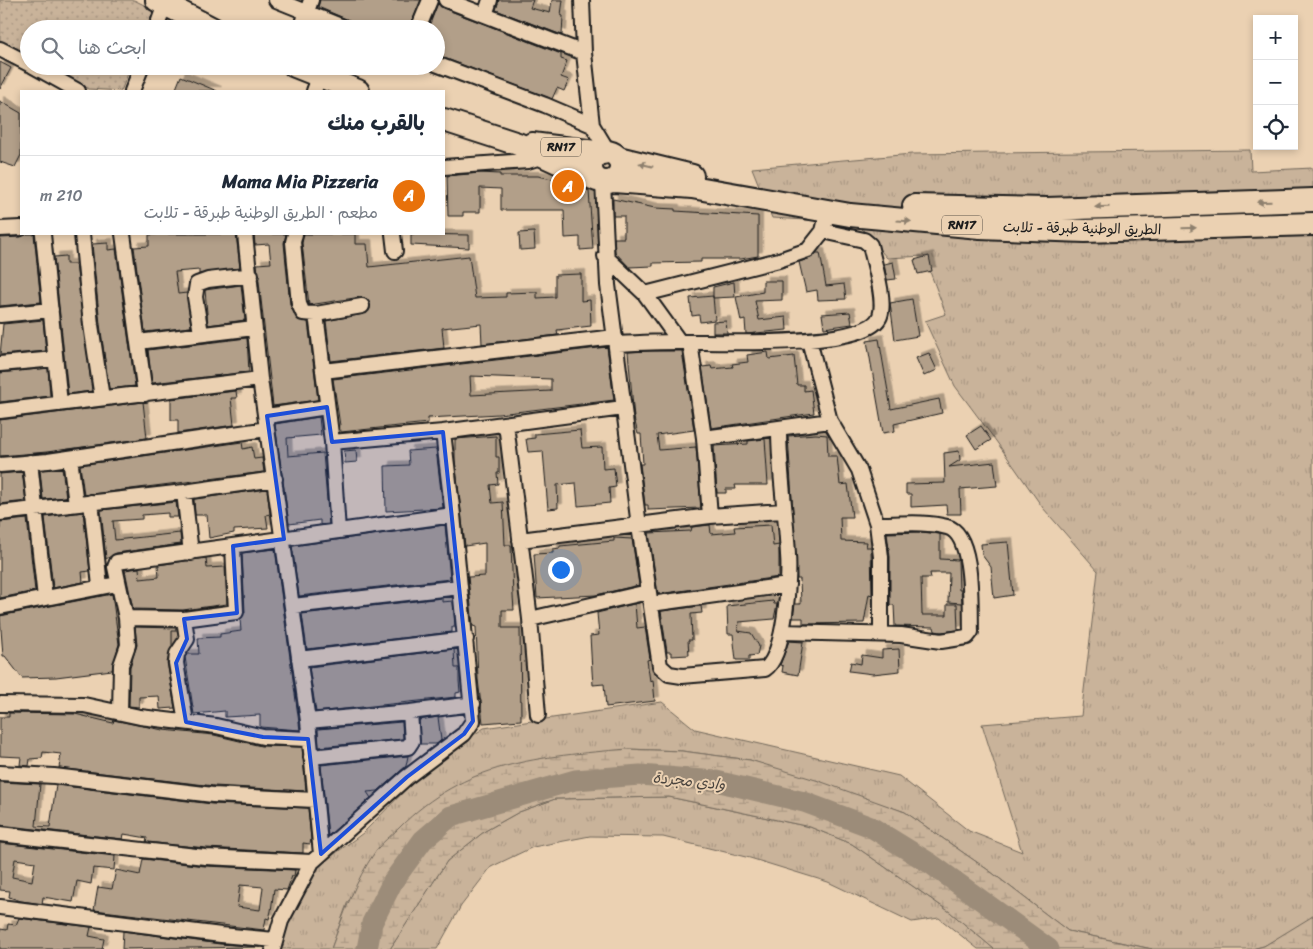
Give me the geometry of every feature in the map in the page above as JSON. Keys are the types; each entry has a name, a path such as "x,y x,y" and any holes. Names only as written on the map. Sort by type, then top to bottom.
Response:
{"main road":[{"path":"161,2 196,20"},
{"path":"306,75 316,84 352,90"},
{"name":"الطريق الوطنية طبرقة - تلابت","path":"445,120 546,151 610,154 690,176 787,189 856,202 931,207 1047,209 1313,200"},
{"name":"الطريق الوطنية طبرقة - تلابت","path":"546,151 605,181 692,187 825,221 896,220 980,227 1085,231 1313,224"},
{"path":"605,181 621,168 610,154"}],"street":[{"path":"276,0 309,6 333,20"},
{"path":"422,20 430,0"},
{"path":"446,0 584,53"},
{"path":"485,14 490,0"},
{"path":"582,0 584,53 592,125 610,154"},
{"path":"158,20 161,2"},
{"path":"304,20 309,6"},
{"path":"0,48 20,59"},
{"path":"445,67 592,125"},
{"path":"49,75 76,90"},
{"path":"132,90 138,75"},
{"path":"445,166 528,161 546,151"},
{"path":"605,181 605,256 623,408 660,666 668,674 682,676 765,669 773,663 782,632 788,585 788,555 779,464 779,429"},
{"path":"323,371 616,340 684,342 809,340 862,331 873,326 880,317 882,304 870,245 864,240 825,221 808,250 779,260 645,294"},
{"path":"0,229 20,228"},
{"path":"42,235 60,404"},
{"path":"82,235 91,325 102,398"},
{"path":"124,235 145,394"},
{"path":"245,235 251,275 254,328 260,379 284,539 308,721 308,739 315,800 316,858"},
{"path":"295,235 293,242 299,304 303,314 316,314 362,306"},
{"path":"393,235 395,251"},
{"path":"605,256 645,294 684,342 704,438 710,516"},
{"path":"201,333 195,297 197,284 208,280 251,275"},
{"path":"0,315 51,310"},
{"path":"316,314 332,442 338,531"},
{"path":"138,342 254,328"},
{"path":"809,340 830,421 859,470 877,524 881,557 881,634"},
{"path":"0,364 55,359"},
{"path":"0,411 260,379"},
{"path":"0,465 70,458 267,422 327,408"},
{"path":"332,442 443,432 623,408"},
{"path":"704,438 830,421"},
{"path":"506,424 530,619 538,714"},
{"path":"0,907 274,944 291,901 316,858 407,777 464,734 473,721 466,639 443,432"},
{"path":"70,458 76,504"},
{"path":"30,462 45,598"},
{"path":"0,513 184,492 275,479"},
{"path":"184,492 191,553"},
{"path":"91,502 100,586"},
{"path":"520,540 710,516 783,511"},
{"path":"120,712 121,665 128,645 126,618 115,567 117,562 453,515"},
{"path":"782,632 881,634 941,641 967,637 971,632 970,590 968,558 961,540 949,527 877,524"},
{"path":"126,618 184,619 229,614 237,611 234,546"},
{"path":"0,607 118,584"},
{"path":"530,619 650,598 788,585"},
{"path":"293,606 460,587"},
{"path":"184,619 187,639 177,654 176,663 186,722"},
{"path":"299,659 466,639"},
{"path":"0,704 73,704 186,722 263,738 308,739"},
{"path":"308,721 410,712 472,704"},
{"path":"311,757 408,747 412,741 410,712"},
{"path":"0,773 54,776 213,795 315,800"},
{"path":"0,834 205,857 316,858"}],"highlighted area":[{"path":"327,407 332,442 443,432 473,721 464,734 407,777 321,854 308,739 263,737 186,722 176,663 187,639 184,619 237,613 233,546 284,539 267,416"}],"green space":[{"path":"0,0 134,0 154,10 150,20 20,20 20,51 0,40"},
{"path":"64,75 127,75 121,90 89,89"},
{"path":"1250,150 1251,171 1313,168 1313,916 1311,919 1264,946 1252,949 1152,949 1068,931 991,872 905,812 750,760 682,751 627,749 348,901 331,949 278,949 279,941 317,867 363,833 433,762 484,728 662,702 695,729 899,776 969,831 1022,852 982,724 1081,716 1098,571 1043,508 955,386 925,321 946,314 924,256 887,258 857,223 772,218 752,168 912,154"},
{"path":"627,749 682,751 750,760 819,781 905,812 991,872 1068,931 1152,949 994,949 950,912 852,844 810,827 669,797 555,799 519,812 485,831 447,861 390,949 331,949 355,887 375,852 424,806 450,789 477,776 505,766 564,755"},
{"path":"669,797 810,827 852,844 950,912 994,949 978,949 939,918 912,922 828,882 750,858 663,837 590,836 533,847 491,867 461,906 437,949 390,949 447,861 485,831 519,812 555,799"},
{"path":"1313,916 1313,949 1252,949 1264,946"}],"building":[{"path":"320,0 421,0 413,20 349,20 318,7"},
{"path":"499,0 533,0 530,8 550,13 552,0 563,0 561,15 563,16 562,35 496,10"},
{"path":"438,3 443,8 561,54 561,59 567,61 561,77 569,80 564,91 557,88 552,99 445,58 445,20 431,20"},
{"path":"0,62 11,68 0,89"},
{"path":"181,76 215,90 175,90"},
{"path":"0,101 20,112 20,157 15,167 0,162"},
{"path":"480,173 500,174 500,176 538,176 557,180 557,178 589,191 593,249 580,250 580,237 565,238 564,210 501,210 501,189 480,188 480,212 463,212 463,216 448,216 447,176"},
{"path":"613,199 655,208 675,209 675,211 758,216 758,256 741,259 701,259 701,262 653,263 653,266 629,267 615,252 614,238 624,238 624,216 613,216"},
{"path":"534,232 535,249 520,250 519,233"},
{"path":"34,235 41,302 0,306 0,238"},
{"path":"149,235 236,235 240,268 199,274 199,270 175,272 178,294 187,293 191,327 145,332 134,247 149,246"},
{"path":"254,235 286,235 284,243 290,305 298,320 308,322 318,400 273,406 257,264 271,263 269,244 255,245"},
{"path":"304,235 355,235 355,244 367,244 369,267 469,256 475,298 506,297 506,293 537,292 537,298 555,297 555,275 581,274 581,301 590,300 591,326 557,330 558,335 482,344 481,324 442,328 444,348 331,361 326,321 364,314 370,309 370,304 365,298 361,297 309,305 302,243"},
{"path":"411,235 469,235 469,248 411,245"},
{"path":"108,243 108,250 116,249 135,386 109,389 92,244"},
{"path":"816,253 820,253 826,286 844,284 846,299 818,300 817,290 806,292 799,262 811,258"},
{"path":"66,256 66,264 76,264 92,391 68,394 54,257"},
{"path":"929,256 932,271 918,274 914,260"},
{"path":"893,262 896,279 887,280 884,264"},
{"path":"763,281 782,281 782,300 755,301 759,320 786,317 787,330 746,334 745,320 741,321 736,297 763,292"},
{"path":"734,282 735,297 713,298 713,287"},
{"path":"241,285 245,320 208,325 205,290"},
{"path":"713,296 715,320 700,322 699,315 692,316 690,298"},
{"path":"912,299 918,336 895,340 890,303"},
{"path":"850,312 852,324 824,328 822,314"},
{"path":"43,320 46,351 0,355 3,324"},
{"path":"726,321 727,333 713,333 713,322"},
{"path":"247,338 249,372 152,383 148,350"},
{"path":"879,339 891,409 939,399 942,413 894,424 895,431 883,433 867,341"},
{"path":"607,347 614,400 499,414 428,418 428,423 341,432 333,379","holes":["470,376 551,379 551,391 471,395"]},
{"path":"682,351 694,430 657,435 659,450 696,447 701,508 648,510 648,505 645,505 640,464 643,464 641,434 638,434 634,418 628,352"},
{"path":"768,352 769,359 794,356 797,385 804,385 804,391 811,390 814,413 711,428 702,367 711,366 712,369 733,367 732,364 748,362 747,355"},
{"path":"929,353 937,370 924,376 916,358"},
{"path":"48,368 50,396 0,402 0,373"},
{"path":"236,391 237,398 231,398 234,425 178,433 178,420 171,420 171,399"},
{"path":"143,402 147,438 47,452 0,456 0,420"},
{"path":"319,417 321,435 287,438 288,456 323,453 329,524 320,525 320,520 289,524 275,424"},
{"path":"981,426 991,440 976,449 967,435"},
{"path":"580,430 582,448 602,447 603,469 614,468 616,487 609,488 610,503 578,506 576,483 557,485 558,508 548,509 543,451 528,452 526,439 535,438 535,434"},
{"path":"827,435 828,456 837,456 840,485 848,484 852,517 840,517 841,541 867,542 866,547 871,547 872,595 869,594 864,623 803,624 803,618 793,618 795,604 801,604 800,579 797,579 788,436"},
{"path":"496,436 496,457 499,457 498,484 490,485 492,503 503,502 505,545 511,545 514,610 502,610 502,628 520,628 521,720 483,723 478,679 476,627 473,626 468,577 485,576 485,543 465,546 455,460 455,439"},
{"path":"765,439 768,485 735,485 736,489 726,489 726,493 717,493 714,446 748,444 748,441"},
{"path":"242,442 243,449 252,447 254,459 262,458 264,472 84,495 80,465"},
{"path":"436,449 443,508 386,511 385,466 409,465 408,451"},
{"path":"356,450 357,462 345,463 344,451"},
{"path":"959,451 960,460 949,467 994,462 997,486 960,489 961,514 947,514 946,505 911,507 911,494 906,494 906,484 945,483 944,453"},
{"path":"62,468 66,497 43,499 40,470"},
{"path":"22,472 26,501 0,504 0,474"},
{"path":"267,489 270,514 266,515 268,528 234,530 234,533 209,538 207,515 195,515 194,499"},
{"path":"176,502 178,517 168,517 168,513 142,515 142,519 113,521 115,540 180,533 181,544 116,553 106,559 101,510"},
{"path":"83,512 90,571 82,572 83,582 53,588 45,517"},
{"path":"27,519 35,591 0,598 0,522"},
{"path":"445,525 450,579 299,596 292,546"},
{"path":"710,525 711,534 735,532 734,527 771,525 773,546 779,545 779,577 658,594 649,533 691,531 692,527"},
{"path":"921,532 940,534 940,559 958,560 959,590 961,590 962,603 948,602 949,573 930,573 931,578 921,578 922,615 947,615 947,604 957,604 958,630 941,632 935,631 934,627 895,626 894,605 890,605 890,557 887,533"},
{"path":"614,538 632,539 639,585 596,595 537,598 534,554 553,553 553,549 560,548 560,546 614,541"},
{"path":"1008,542 1013,595 994,598 991,567 982,555 981,544"},
{"path":"275,549 300,730 260,727 260,715 225,717 225,711 194,714 185,657 187,654 199,654 198,638 220,637 220,634 241,631 240,619 245,612 242,553"},
{"path":"206,558 207,568 225,567 227,604 183,610 133,609 125,570 139,568 140,579 159,577 158,565"},
{"path":"112,594 119,644 112,670 56,677 22,678 5,656 3,656 0,616"},
{"path":"442,598 442,602 453,601 455,627 452,627 452,632 307,649 302,614"},
{"path":"773,601 774,604 777,604 774,619 739,622 738,631 751,633 759,646 757,655 749,656 749,660 736,660 733,634 728,634 727,606"},
{"path":"642,602 635,604 637,628 645,627 650,659 647,660 650,681 653,680 655,701 606,707 604,684 593,685 590,636 599,635 597,613"},
{"path":"701,606 702,613 691,614 692,640 688,640 689,655 671,656 671,652 667,652 661,611"},
{"path":"135,627 176,628 176,631 172,631 172,646 167,662 175,708 160,709 159,696 139,697 139,707 129,706 130,667 137,645"},
{"path":"789,641 803,642 798,675 782,672 783,666 780,665"},
{"path":"454,649 455,668 459,668 460,692 456,693 456,697 316,712 309,667"},
{"path":"899,649 900,671 873,674 849,671 851,662 861,664 862,655 882,658 882,650"},
{"path":"9,713 75,714 113,723 114,720 163,730 214,735 261,746 302,747 306,791 214,786 59,768 61,754 43,752 42,758 30,759 29,766 20,765 21,757 0,756 0,717 9,717"},
{"path":"438,717 441,740 437,744 420,744 419,720"},
{"path":"402,722 403,739 319,747 318,729"},
{"path":"408,756 406,766 378,791 367,792 371,798 328,836 321,765"},
{"path":"0,782 40,784 36,826 50,827 56,785 212,804 308,808 311,839 310,844 303,843 303,853 206,848 146,842 147,838 124,834 123,839 0,825"},
{"path":"0,843 115,856 114,870 93,868 91,884 77,881 73,902 43,897 42,904 21,901 9,897 10,891 0,890","holes":["15,859 35,862 32,881 12,877"]},
{"path":"143,859 205,866 295,870 287,890 274,889 271,911 269,919 266,918 264,930 94,910 98,887 112,889 116,870 140,875","holes":["240,885 263,887 260,910 237,907"]},
{"path":"19,918 91,927 89,936 104,939 102,949 0,949 0,929 7,930 8,924 16,925"},
{"path":"123,931 220,944 261,947 122,949"}],"waterway":[{"name":"وادي مجردة","path":"367,949 372,923 393,881 423,840 451,816 575,780 640,775 716,781 804,802 871,827 931,864 1049,949"}],"place":[{"name":"Mama Mia Pizzeria","path":"568,186"}]}
